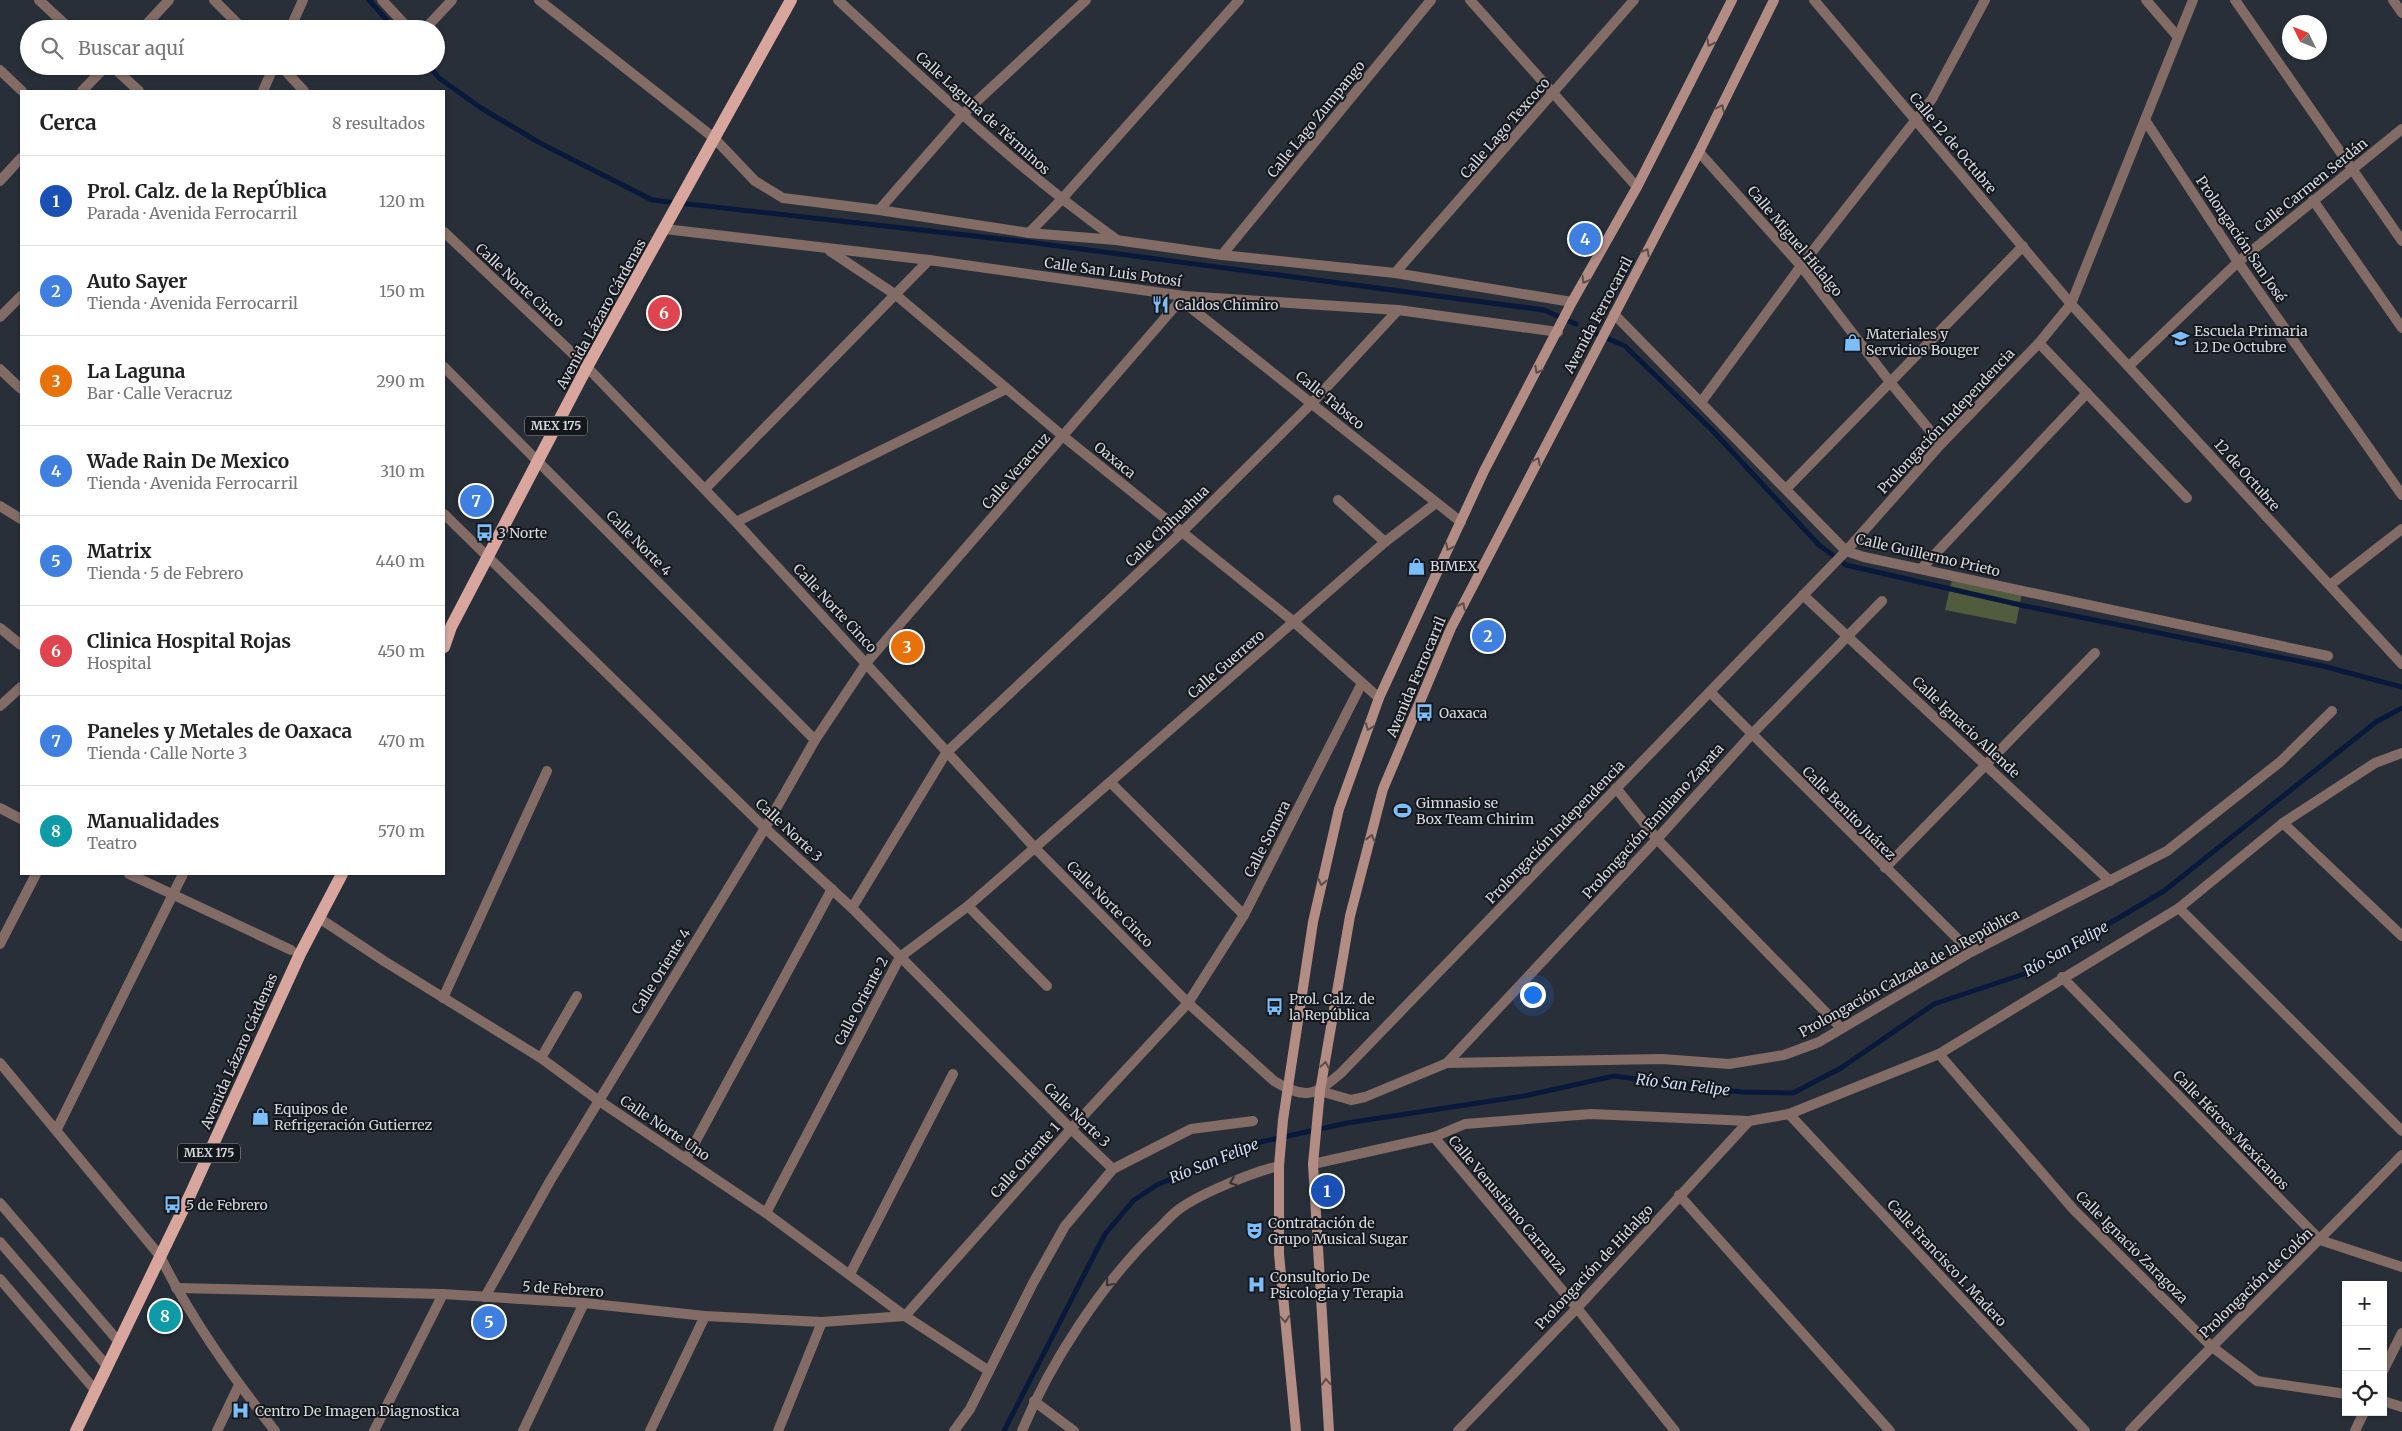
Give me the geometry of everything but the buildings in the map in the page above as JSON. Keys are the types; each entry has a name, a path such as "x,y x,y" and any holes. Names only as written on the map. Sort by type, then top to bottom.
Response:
{"main road":[{"name":"Avenida Lázaro Cárdenas","path":"445,639 447,624 488,558 587,367 676,210 791,0"},
{"name":"Avenida Ferrocarril","path":"1296,1431 1279,1254 1280,1148 1282,1120 1313,922 1339,809 1380,698 1484,471 1571,306 1637,187 1732,0"},
{"name":"Avenida Ferrocarril","path":"1330,1431 1313,1164 1320,1091 1350,916 1383,790 1450,628 1699,152 1774,0"},
{"name":"Avenida Lázaro Cárdenas","path":"76,1431 160,1256 300,954 341,875"}],"street":[{"path":"39,0 60,20"},
{"path":"150,20 169,0"},
{"path":"214,0 234,20"},
{"path":"294,20 303,0"},
{"path":"382,0 401,20"},
{"path":"433,20 452,0"},
{"name":"Calle San Luis Potosí","path":"539,0 714,138 755,181 783,198 879,210 1029,233 1116,240 1222,255 1395,273 1571,306"},
{"name":"Calle Laguna de Términos","path":"838,0 962,115 1061,200 1116,240"},
{"path":"879,210 962,115 1086,0"},
{"path":"1029,233 1061,200 1239,0"},
{"name":"Calle Lago Zumpango","path":"1222,255 1431,0"},
{"path":"1470,0 1637,187"},
{"name":"Calle Lago Texcoco","path":"1395,273 1634,0"},
{"name":"Calle 12 de Octubre","path":"1814,0 2071,304"},
{"path":"1702,401 1801,266 1932,100 1984,0"},
{"path":"2146,0 2178,37"},
{"name":"Prolongación Independencia","path":"1320,1091 1341,1073 1844,553 1941,444 2039,343 2071,304 2193,0"},
{"path":"2235,0 2402,242"},
{"path":"2393,0 2401,11"},
{"path":"0,70 21,90"},
{"path":"83,90 97,75"},
{"path":"122,75 138,90"},
{"path":"263,90 270,75"},
{"path":"289,75 303,90"},
{"name":"Prolongación San José","path":"2145,120 2238,262 2402,495"},
{"name":"Calle Carmen Serdán","path":"2129,366 2238,262 2402,129"},
{"name":"Calle Miguel Hidalgo","path":"1699,152 1801,266 1890,382 1941,444"},
{"path":"0,181 20,159"},
{"path":"2313,200 2402,328"},
{"name":"Calle San Luis Potosí","path":"665,229 929,260 1183,298 1398,310 1559,330"},
{"name":"Calle Norte Cinco","path":"445,233 587,367 705,489 867,662 946,753 1035,848 1188,1004 1260,1070 1287,1089"},
{"path":"1787,488 2022,246"},
{"name":"Oaxaca","path":"828,249 896,295 1064,437 1294,622 1380,698"},
{"path":"705,489 929,260"},
{"path":"0,317 20,297"},
{"name":"Calle Tabsco","path":"1183,298 1461,522"},
{"name":"Calle Veracruz","path":"867,662 1183,298"},
{"name":"12 de Octubre","path":"2071,304 2402,664"},
{"name":"Calle Chihuahua","path":"852,908 946,753 1181,533 1312,403 1398,310"},
{"name":"Calle Guillermo Prieto","path":"1614,314 1787,488 1844,553 2328,656"},
{"path":"2039,343 2187,498"},
{"name":"Calle Norte 4","path":"445,368 815,740"},
{"path":"0,369 20,389"},
{"path":"736,522 1006,389"},
{"path":"1921,569 2087,393"},
{"path":"1338,500 1385,542"},
{"name":"Calle Guerrero","path":"1035,848 1385,542 1436,502"},
{"path":"0,506 20,518"},
{"name":"Calle Norte 3","path":"445,515 765,828 832,888 1113,1169"},
{"path":"2330,586 2402,529"},
{"name":"Calle Ignacio Allende","path":"1803,595 2110,881"},
{"name":"Prolongación Emiliano Zapata","path":"1447,1064 1658,839 1751,735 1849,637 1882,600"},
{"path":"0,628 20,644"},
{"path":"1885,868 2095,653"},
{"name":"Calle Oriente 4","path":"484,1297 598,1100 765,828 815,740 867,662"},
{"name":"Calle Sonora","path":"1188,1004 1244,915 1362,683"},
{"path":"0,706 20,688"},
{"name":"Calle Benito Juárez","path":"1710,692 1751,735 1971,952"},
{"name":"Prolongación Calzada de la República","path":"1320,1091 1351,1100 1364,1097 1447,1064 1662,1059 1729,1064 1784,1055 1818,1042 1971,952 2167,851 2280,762 2332,711"},
{"path":"1313,1164 1434,1137 1465,1124 1591,1114 1749,1121 1789,1114 1939,1054 2062,977 2178,908 2283,822 2375,763 2402,754"},
{"path":"443,998 547,771"},
{"path":"1111,783 1244,915"},
{"path":"1616,788 1658,839 1842,1028"},
{"path":"0,808 20,818"},
{"path":"2283,822 2402,936"},
{"name":"Calle Oriente 2","path":"766,1213 900,957 968,906 1035,848"},
{"path":"0,944 35,875"},
{"path":"131,875 291,950"},
{"path":"56,1129 182,875"},
{"path":"686,1158 832,888"},
{"path":"968,906 1047,986"},
{"path":"2178,908 2402,1131"},
{"name":"Calle Norte Uno","path":"319,918 443,998 541,1058 598,1100 766,1213 905,1316 989,1371"},
{"name":"Calle Héroes Mexicanos","path":"2062,977 2320,1240 2402,1267"},
{"path":"541,1058 577,996"},
{"name":"Calle Oriente 1","path":"905,1316 1071,1129 1188,1004"},
{"name":"Calle Ignacio Zaragoza","path":"1939,1054 2074,1210 2211,1346 2257,1381 2342,1393"},
{"path":"0,1063 160,1256 176,1288 239,1385 275,1431"},
{"path":"850,1274 952,1074"},
{"path":"1287,1089 1306,1093 1320,1091"},
{"name":"Calle Francisco I. Madero","path":"1789,1114 2086,1431"},
{"path":"954,1431 970,1410 1034,1282 1065,1226 1113,1169 1191,1129 1253,1121"},
{"name":"Prolongación de Hidalgo","path":"1458,1431 1577,1308 1749,1121"},
{"name":"Calle Venustiano Carranza","path":"1434,1137 1577,1308 1675,1431"},
{"name":"Prolongación de Colón","path":"2130,1431 2211,1346 2320,1240 2402,1155"},
{"path":"1022,1431 1034,1401 1100,1293 1139,1248 1179,1209 1226,1185 1279,1166"},
{"path":"1679,1195 1890,1431"},
{"path":"0,1203 119,1342"},
{"path":"0,1242 107,1366"},
{"path":"0,1279 95,1390"},
{"name":"5 de Febrero","path":"176,1288 443,1294 584,1303 705,1316 822,1322 905,1316"},
{"path":"374,1431 443,1294"},
{"path":"523,1431 584,1303"},
{"path":"650,1431 705,1316"},
{"path":"778,1431 822,1322"},
{"path":"2387,1363 2402,1332"},
{"path":"217,1431 239,1385"},
{"path":"1034,1401 1074,1431"},
{"path":"2387,1402 2402,1407"},
{"path":"2355,1431 2362,1416"}],"green space":[{"path":"1952,579 2022,593 2016,624 1945,610"}],"waterway":[{"path":"369,0 387,20"},
{"path":"436,75 481,108 540,143 652,200 1028,242 1544,310 1576,324"},
{"path":"1588,330 1625,346 1711,429 1819,545 1846,565 2025,606 2323,666 2402,687"},
{"name":"Río San Felipe","path":"1004,1431 1105,1234 1134,1200 1157,1185 1256,1143 1347,1123 1524,1096 1614,1076 1741,1092 1793,1093 1841,1068 1934,1004 2024,974 2164,891 2376,722 2402,708"}],"place":[{"name":"Wade Rain De Mexico","path":"1585,239"},
{"name":"Caldos Chimiro","path":"1161,305"},
{"name":"Clinica Hospital Rojas","path":"664,313"},
{"name":"Escuela Primaria 12 De Octubre","path":"2180,339"},
{"name":"Materiales y Servicios Bouger","path":"1852,342"},
{"name":"Paneles y Metales de Oaxaca","path":"476,501"},
{"name":"3 Norte","path":"484,533"},
{"name":"BIMEX","path":"1416,566"},
{"name":"Auto Sayer","path":"1488,636"},
{"name":"La Laguna","path":"907,647"},
{"name":"Oaxaca","path":"1425,713"},
{"name":"Gimnasio se Box Team Chirim","path":"1402,811"},
{"name":"Prol. Calz. de la República","path":"1275,1007"},
{"name":"Equipos de Refrigeración Gutierrez","path":"260,1117"},
{"name":"Prol. Calz. de la RepÚblica","path":"1327,1191"},
{"name":"5 de Febrero","path":"172,1205"},
{"name":"Contratación de Grupo Musical Sugar","path":"1254,1231"},
{"name":"Consultorio De Psicologia y Terapia","path":"1256,1285"},
{"name":"Manualidades","path":"165,1316"},
{"name":"Matrix","path":"489,1322"},
{"name":"Centro De Imagen Diagnostica","path":"241,1411"}]}
